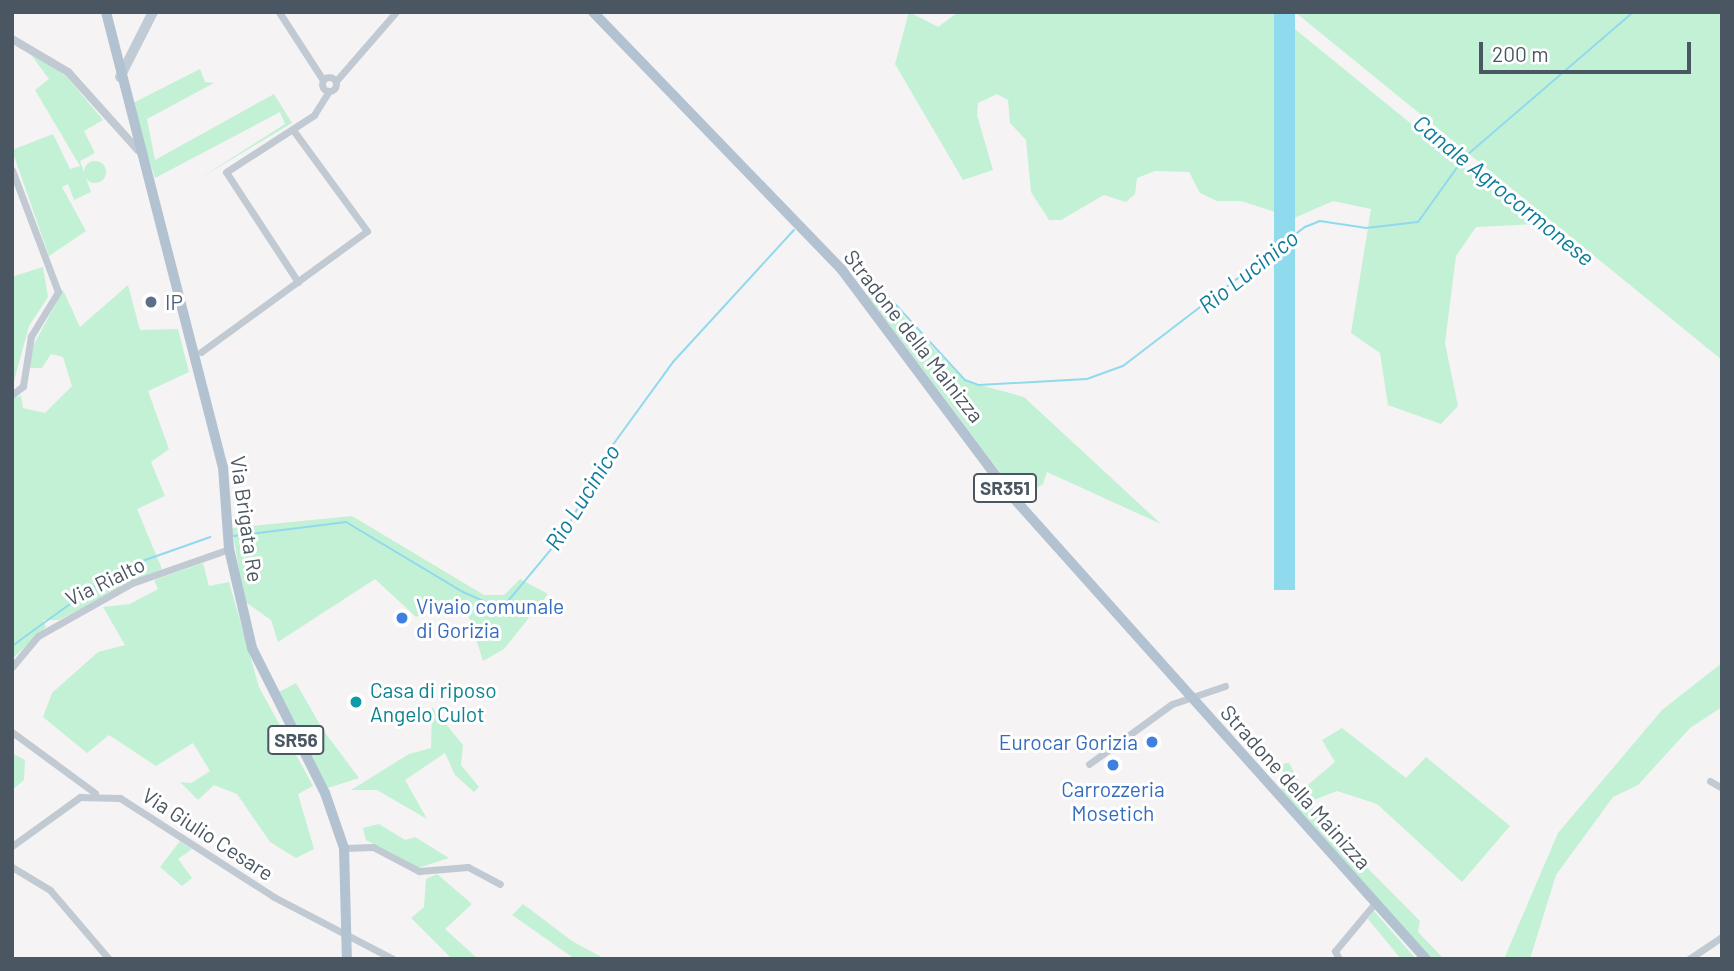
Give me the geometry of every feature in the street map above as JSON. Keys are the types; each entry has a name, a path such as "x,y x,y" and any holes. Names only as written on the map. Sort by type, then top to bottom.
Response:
{"main road":[{"name":"Via Brigata Re","path":"106,12 119,78 223,467 228,543 252,648 325,793 344,848 350,938"},
{"path":"119,78 153,12"},
{"name":"Stradone della Mainizza","path":"593,12 842,270 1009,494 1426,959"},
{"name":"SR56","path":"347,959 350,938"}],"street":[{"path":"279,12 329,91"},
{"path":"298,282 226,172 293,131 323,107 336,81 396,12"},
{"path":"12,39 68,72 138,150"},
{"path":"323,80 336,81"},
{"path":"201,352 367,231 293,131"},
{"path":"12,170 58,292 31,336 23,386 12,395"},
{"name":"Via Rialto","path":"12,667 38,636 132,583 228,543"},
{"name":"Stradone della Mainizza","path":"1089,764 1189,696 1224,685"},
{"path":"12,732 95,793"},
{"path":"1710,781 1722,788"},
{"path":"12,846 80,797 95,793"},
{"name":"Via Giulio Cesare","path":"95,793 120,798 350,938 393,959"},
{"path":"344,848 373,847 419,871 468,867 500,884"},
{"path":"12,867 50,890 109,959"},
{"path":"1339,959 1335,951 1376,903"},
{"path":"1689,959 1722,937"}],"green space":[{"path":"909,12 938,27 957,13 973,12 1274,12 1534,224 1476,227 1456,256 1445,343 1458,406 1441,424 1388,405 1380,353 1351,333 1371,209 1333,201 1294,218 1241,201 1217,201 1200,193 1189,172 1155,171 1137,178 1135,194 1126,202 1104,195 1061,220 1049,220 1031,192 1026,140 1010,123 1008,100 997,94 978,103 977,115 993,170 963,180 895,64"},
{"path":"1295,12 1722,12 1722,360"},
{"path":"26,48 67,77 103,120 84,131 95,153 80,161 91,192 74,200 68,184 62,187 86,231 49,256 12,150 53,134 70,169 80,166 35,90 49,79"},
{"path":"200,69 205,82 214,83 147,119 155,160 274,94 292,123 197,180 285,124 280,112 155,178 131,104"},
{"path":"95,161 103,164 106,172 103,180 95,183 87,180 84,172 87,164"},
{"path":"43,267 48,297 29,326 12,388 12,271 14,276"},
{"path":"128,285 140,330 178,329 189,372 148,391 169,449 151,462 165,496 137,509 162,569 59,620 43,620 46,627 12,659 12,398 21,396 23,408 45,413 72,386 63,357 51,354 42,368 30,368 32,348 63,290 80,327"},
{"path":"867,295 883,295 965,381 1024,397 1161,524 1047,472 1043,484 1020,499"},
{"path":"352,516 484,595 504,595 520,579 548,594 504,649 483,661 469,617 451,599 416,617 375,579 278,642 271,620 244,601 232,528"},
{"path":"203,563 209,586 229,582 259,687 313,786 298,794 314,849 296,858 270,842 237,794 214,785 198,800 180,782 191,783 210,771 193,743 156,766 109,735 87,753 43,717 52,693 98,652 125,645 103,607 130,604 158,589 154,580"},
{"path":"1722,663 1722,707 1690,728 1638,785 1613,797 1556,875 1530,959 1504,959 1558,833 1662,710"},
{"path":"296,683 323,730 359,778 328,788 275,694"},
{"path":"432,707 463,745 461,765 479,787 474,792 455,775 445,753 405,780 427,819 377,790 351,790 409,754 431,748"},
{"path":"1342,728 1406,778 1426,757 1510,826 1462,882 1377,804 1337,791 1314,800 1312,812 1420,921 1418,932 1444,959 1430,959 1280,791 1285,777 1279,764 1289,763 1303,789 1335,762 1322,740"},
{"path":"12,753 25,760 24,780 12,790"},
{"path":"379,824 405,840 415,837 449,858 418,868 366,840 363,828"},
{"path":"180,841 192,849 178,859 192,878 182,886 160,867"},
{"path":"437,874 472,904 445,929 478,959 452,959 411,918 424,907 426,879"},
{"path":"523,904 572,941 605,959 575,959 512,915"},
{"path":"1374,911 1416,959 1401,959 1368,919"}],"water":[{"path":"1274,12 1295,12 1295,590 1274,590"}],"waterway":[{"name":"Rio Lucinico","path":"1467,155 1633,12"},
{"name":"Rio Lucinico","path":"850,255 965,380 979,385 1087,379 1123,366 1305,227 1320,221 1366,228 1418,222 1461,162"},
{"name":"Rio Lucinico","path":"234,536 346,522 463,592 492,605 508,601 563,535 612,446 673,362 794,230"},
{"name":"Rio Lucinico","path":"12,646 117,570 210,537"}],"place":[{"name":"IP","path":"151,302"},
{"name":"Vivaio comunale di Gorizia","path":"402,618"},
{"name":"Casa di riposo Angelo Culot","path":"356,702"},
{"name":"Eurocar Gorizia","path":"1152,742"},
{"name":"Carrozzeria Mosetich","path":"1113,765"}],"water label":[{"name":"Canale Agrocormonese","path":"1504,190"}]}
